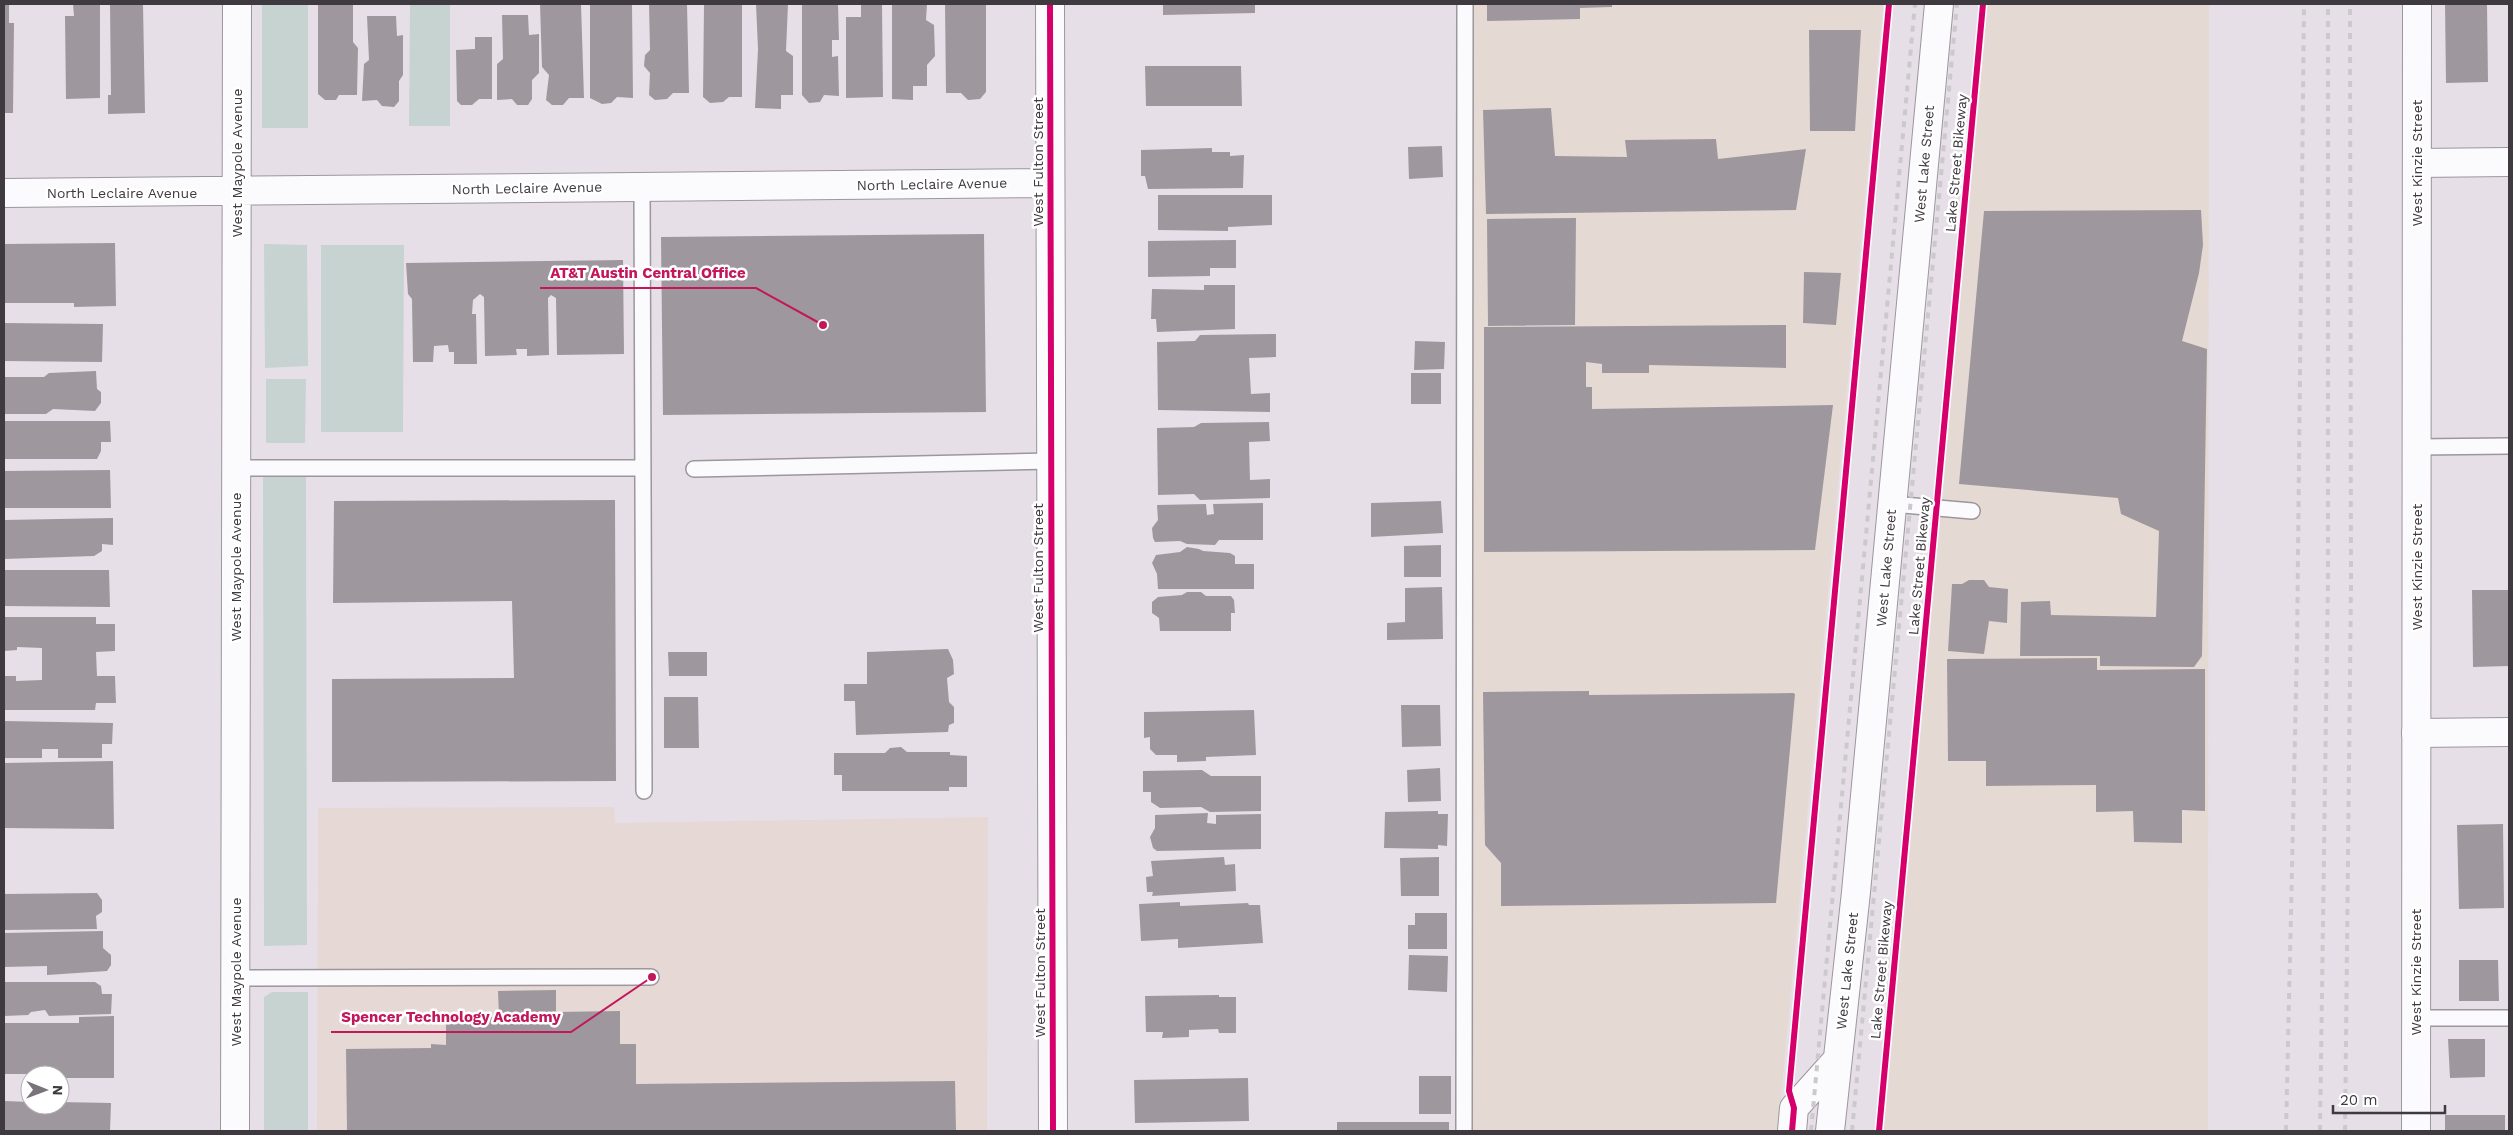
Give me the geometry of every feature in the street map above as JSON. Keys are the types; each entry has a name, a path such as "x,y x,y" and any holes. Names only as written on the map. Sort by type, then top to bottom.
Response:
{"street":[{"name":"West Maypole Avenue","path":"235,1131 237,4"},
{"name":"West Fulton Street","path":"1050,4 1052,1131"},
{"name":"West Lake Street","path":"1830,1131 1857,882 1939,4"},
{"name":"West Kinzie Street","path":"2416,1131 2417,4"},
{"path":"2417,163 2509,162"},
{"name":"North Leclaire Avenue","path":"4,194 1050,182"},
{"path":"2416,733 2509,732"},
{"path":"1792,1131 1794,1108 1837,1060"}],"lane":[{"path":"1464,1131 1465,4"},
{"path":"642,187 644,791"},
{"path":"2417,447 2509,446"},
{"path":"694,469 1051,461"},
{"path":"237,468 643,468"},
{"path":"1892,504 1972,511"},
{"path":"236,978 651,977"},
{"path":"2416,1018 2509,1018"}],"shaded area":[{"path":"262,4 308,4 308,128 262,128"},
{"path":"410,4 450,4 450,126 409,126"},
{"path":"1465,4 1883,4 1778,1131 1464,1131"},
{"path":"1988,4 2209,4 2208,1131 1884,1131"},
{"path":"264,244 307,245 308,366 265,368"},
{"path":"321,245 404,245 403,432 321,432"},
{"path":"266,379 306,379 305,443 266,443"},
{"path":"306,476 307,945 264,946 263,477"},
{"path":"614,807 615,823 988,817 987,1131 317,1131 318,808"},
{"path":"272,992 308,992 308,1131 264,1131 264,997"}],"building":[{"path":"4,4 9,4 9,23 14,23 13,113 4,113"},
{"path":"73,4 100,4 100,98 66,99 65,16 74,16"},
{"path":"110,4 143,4 145,113 108,114 108,95 111,95"},
{"path":"318,4 353,4 353,42 358,48 357,95 339,95 336,100 325,100 318,94"},
{"path":"540,4 581,4 584,98 569,98 563,105 552,105 546,100 549,75 542,67"},
{"path":"590,4 632,4 633,98 617,97 611,103 602,104 590,98"},
{"path":"649,4 687,4 689,93 673,93 667,99 655,100 649,95 650,73 644,66 645,55 650,50"},
{"path":"704,4 742,4 742,97 729,97 723,102 710,103 703,97"},
{"path":"756,4 788,4 786,51 793,56 793,95 781,95 781,109 755,108 758,49"},
{"path":"802,4 838,4 839,40 832,40 832,57 838,56 839,96 824,95 820,102 809,103 802,95"},
{"path":"861,4 882,4 883,97 846,98 846,17 861,17"},
{"path":"892,4 927,4 926,20 934,25 935,56 927,65 927,86 913,86 913,100 892,99"},
{"path":"945,4 986,4 986,92 980,99 968,100 961,93 946,93"},
{"path":"1163,4 1255,4 1255,13 1163,15"},
{"path":"1487,4 1612,4 1612,7 1580,8 1580,19 1487,21"},
{"path":"2445,4 2487,4 2488,82 2446,83"},
{"path":"502,15 528,15 529,35 539,34 539,73 532,80 532,99 528,105 517,105 512,99 497,100 497,64 503,59"},
{"path":"367,16 396,16 397,36 403,35 403,75 399,81 399,101 394,107 382,106 377,100 362,101 364,64 369,60"},
{"path":"1809,30 1861,30 1855,131 1810,131"},
{"path":"475,37 492,37 492,99 479,99 472,105 461,105 457,101 456,50 475,49"},
{"path":"1145,66 1241,66 1242,106 1146,106"},
{"path":"1551,108 1555,156 1627,157 1625,140 1716,139 1718,159 1806,149 1796,210 1486,214 1483,110"},
{"path":"1442,146 1443,177 1409,179 1408,147"},
{"path":"1212,148 1212,152 1230,152 1230,156 1244,155 1243,188 1148,189 1145,176 1141,176 1141,150"},
{"path":"1158,195 1272,195 1272,225 1228,227 1228,231 1158,230"},
{"path":"2201,210 2203,245 2199,273 2182,341 2207,349 2202,656 2194,667 2100,666 2100,656 2020,656 2021,602 2050,601 2051,615 2156,617 2159,531 2121,514 2118,498 1959,484 1984,211"},
{"path":"1576,218 1575,325 1488,326 1487,219"},
{"path":"984,234 986,412 663,415 661,237"},
{"path":"1236,240 1236,268 1210,268 1210,276 1148,277 1148,241"},
{"path":"115,243 116,306 74,307 74,303 4,303 4,244"},
{"path":"623,260 624,354 557,355 556,298 551,295 548,298 549,355 527,356 527,349 516,349 517,355 485,356 484,297 480,294 473,300 472,314 476,314 477,364 454,364 454,352 449,352 448,345 434,346 433,362 413,362 412,299 408,294 406,263"},
{"path":"1804,272 1841,273 1836,325 1803,323"},
{"path":"1204,285 1235,285 1235,329 1157,332 1156,319 1151,319 1152,289 1204,290"},
{"path":"4,323 103,324 102,362 4,361"},
{"path":"1786,325 1786,368 1649,365 1649,373 1602,373 1602,364 1586,362 1586,387 1592,387 1592,409 1833,405 1815,550 1484,552 1484,327"},
{"path":"1276,334 1276,357 1249,358 1251,394 1270,393 1270,412 1158,410 1157,342 1195,341 1200,335"},
{"path":"1415,341 1445,342 1444,369 1414,370"},
{"path":"96,371 97,389 101,392 101,403 95,411 53,409 46,414 4,414 4,377 44,377 49,373"},
{"path":"1411,373 1441,373 1441,404 1411,404"},
{"path":"4,421 110,421 111,442 101,442 101,451 97,459 4,459"},
{"path":"1269,422 1270,441 1249,442 1250,480 1270,479 1270,498 1200,500 1194,494 1158,495 1157,428 1194,427 1201,423"},
{"path":"110,470 111,508 4,508 4,471"},
{"path":"615,500 616,781 332,782 332,679 514,678 512,601 333,603 334,501"},
{"path":"1441,501 1443,533 1371,537 1371,503"},
{"path":"1263,503 1263,540 1219,540 1215,545 1187,544 1180,541 1155,542 1153,538 1152,528 1158,520 1157,505 1206,504 1207,515 1214,514 1213,504"},
{"path":"113,518 113,545 102,544 102,551 94,556 4,559 4,520"},
{"path":"1441,545 1441,577 1404,577 1404,546"},
{"path":"1187,547 1203,551 1230,553 1235,556 1235,564 1254,564 1254,589 1158,589 1157,574 1152,563 1156,555 1180,552"},
{"path":"4,570 109,570 110,607 4,606"},
{"path":"1969,580 1984,580 1989,587 2008,589 2007,623 1989,621 1984,654 1948,651 1952,584 1962,584"},
{"path":"1442,587 1443,639 1387,640 1387,623 1405,622 1405,588"},
{"path":"2472,590 2509,590 2509,666 2473,667"},
{"path":"1187,592 1201,592 1206,596 1231,596 1234,600 1235,613 1231,613 1231,631 1160,631 1159,618 1152,613 1152,602 1158,597 1182,595"},
{"path":"4,617 96,617 96,624 115,624 115,651 96,652 97,676 115,676 116,703 96,703 95,710 4,710 4,676 16,676 16,681 42,680 42,648 17,647 17,650 4,651"},
{"path":"948,649 953,660 954,674 947,678 949,702 954,707 954,723 949,725 948,732 856,735 855,701 844,701 844,684 867,684 867,652"},
{"path":"668,652 707,652 707,676 669,676"},
{"path":"2097,658 2097,670 2205,669 2205,811 2182,810 2182,843 2134,842 2133,811 2096,812 2096,785 1986,786 1986,761 1948,761 1947,659"},
{"path":"1589,691 1589,695 1795,694 1776,903 1501,906 1501,863 1485,845 1483,692"},
{"path":"664,697 698,697 699,748 664,748"},
{"path":"1401,705 1440,705 1441,746 1402,747"},
{"path":"1254,710 1256,755 1206,757 1206,761 1177,762 1177,755 1156,755 1150,749 1150,737 1144,738 1144,712"},
{"path":"4,721 113,723 112,744 102,744 102,758 58,758 58,749 42,749 42,758 4,758"},
{"path":"901,747 907,752 950,752 950,755 967,756 967,787 949,787 949,791 842,791 842,775 834,775 834,753 885,753 890,748"},
{"path":"113,761 114,829 4,828 4,763"},
{"path":"1440,768 1441,801 1408,802 1407,770"},
{"path":"1202,770 1211,776 1261,776 1261,811 1210,812 1201,807 1160,808 1151,802 1151,792 1143,792 1143,771"},
{"path":"1438,811 1438,814 1448,814 1447,846 1438,845 1438,849 1384,848 1385,812"},
{"path":"1208,813 1207,823 1216,824 1216,815 1261,814 1261,849 1157,851 1153,848 1150,837 1155,828 1155,815"},
{"path":"2503,824 2504,908 2459,909 2457,825"},
{"path":"1224,857 1225,865 1235,864 1236,891 1152,896 1153,892 1147,892 1146,877 1153,876 1151,861"},
{"path":"1439,857 1439,896 1401,896 1400,858"},
{"path":"97,893 102,900 102,912 96,916 97,929 4,930 4,894"},
{"path":"1180,902 1180,906 1248,903 1249,905 1260,905 1263,943 1178,948 1178,939 1141,941 1139,904"},
{"path":"1415,913 1447,913 1447,949 1408,949 1408,925 1415,925"},
{"path":"103,931 103,948 111,955 111,965 107,971 47,975 47,966 4,967 4,933"},
{"path":"1409,955 1448,956 1447,992 1408,990"},
{"path":"2459,960 2498,960 2499,1001 2459,1001"},
{"path":"4,982 95,982 101,986 102,994 112,994 111,1014 49,1016 45,1010 31,1012 28,1015 4,1016"},
{"path":"556,990 556,1012 620,1011 620,1044 636,1044 636,1084 955,1081 956,1131 347,1131 346,1049 431,1048 431,1044 446,1045 446,1018 499,1017 498,991"},
{"path":"1219,995 1219,997 1236,997 1236,1033 1219,1033 1218,1029 1189,1030 1189,1037 1162,1038 1163,1032 1146,1032 1145,996"},
{"path":"114,1016 114,1078 70,1078 70,1065 20,1065 20,1074 4,1074 4,1023 79,1023 79,1017"},
{"path":"2448,1039 2485,1039 2485,1077 2450,1078"},
{"path":"1419,1076 1451,1076 1451,1114 1419,1114"},
{"path":"1248,1078 1249,1121 1135,1123 1134,1080"},
{"path":"4,1101 20,1102 20,1115 70,1115 70,1102 111,1103 110,1131 4,1131"},
{"path":"2445,1115 2505,1115 2505,1131 2445,1131"},
{"path":"1337,1122 1449,1122 1449,1131 1337,1131"}],"railway":[{"path":"1811,1131 1915,4"},
{"path":"1852,1131 1957,4"},
{"path":"2286,1131 2297,649 2304,4"},
{"path":"2320,1131 2328,576 2328,4"},
{"path":"2345,1131 2351,584 2350,4"}],"cycle path":[{"path":"1050,4 1053,1131"},
{"path":"1792,1131 1794,1108 1789,1091 1889,4"},
{"name":"Lake Street Bikeway","path":"1879,1131 1983,4"}],"place":[{"name":"AT&T Austin Central Office","path":"823,325"},
{"name":"Spencer Technology Academy","path":"652,977"}]}
